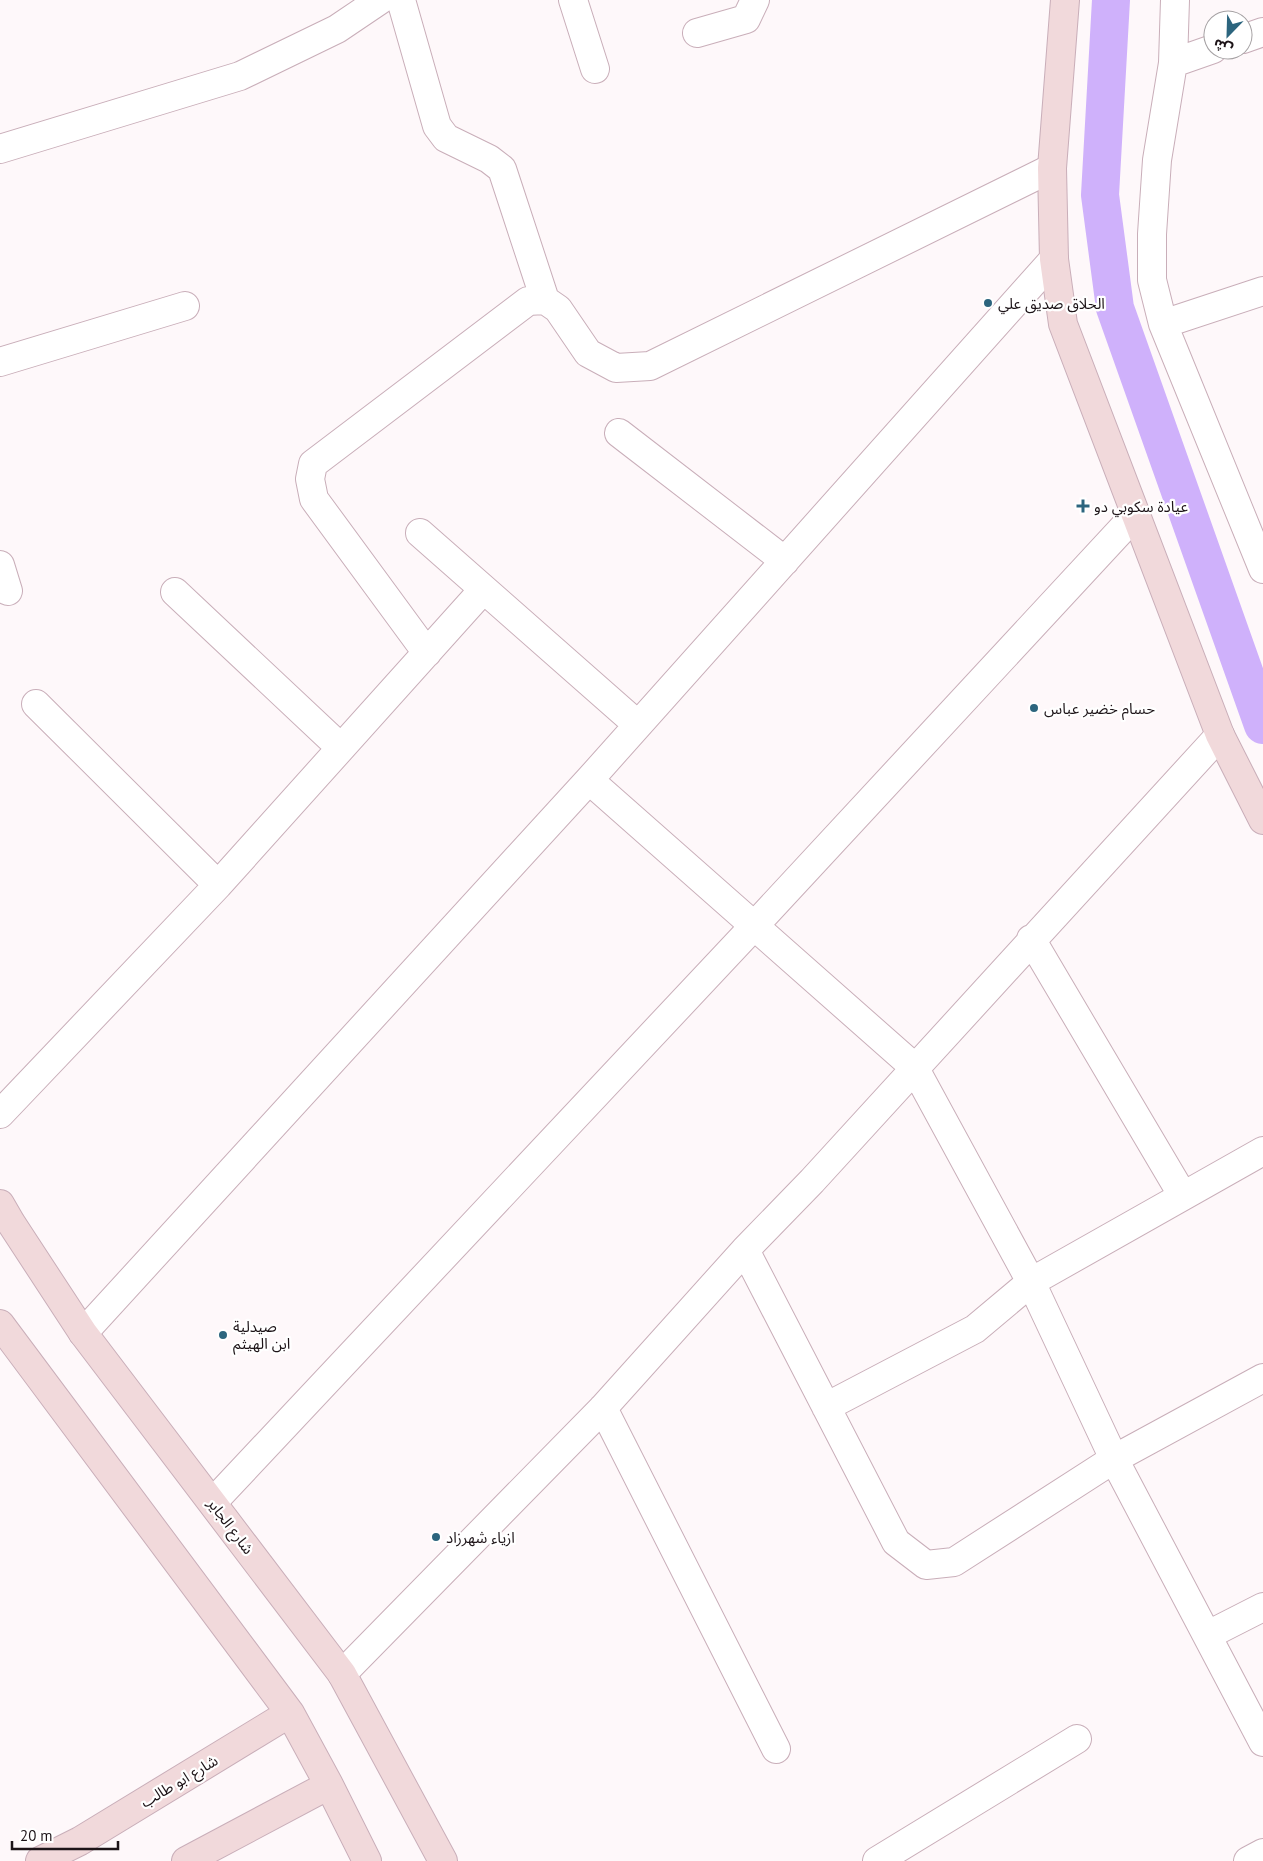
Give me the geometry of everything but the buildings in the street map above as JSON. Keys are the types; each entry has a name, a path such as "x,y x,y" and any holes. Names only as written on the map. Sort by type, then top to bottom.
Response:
{"street":[{"path":"0,149 240,76 338,29 380,0"},
{"path":"401,0 437,126 446,138 489,159 502,170 545,300 558,309 588,353 616,368 650,366 1052,168"},
{"path":"573,0 595,69"},
{"path":"697,33 746,19 755,0"},
{"path":"1065,0 1052,168 1054,258 1063,324 1220,734 1263,820"},
{"path":"1175,0 1173,63 1157,160 1152,234 1152,280 1162,324 1262,562"},
{"path":"1173,63 1203,52"},
{"path":"83,1332 589,780 1054,258"},
{"path":"1162,324 1263,291"},
{"path":"427,653 314,498 310,479 313,464 528,301 545,300"},
{"path":"0,362 185,306"},
{"path":"619,433 785,561"},
{"path":"213,1502 756,925 1136,514"},
{"path":"420,533 638,725"},
{"path":"0,1114 218,885 483,590"},
{"path":"175,592 341,748"},
{"path":"36,704 218,885"},
{"path":"342,1674 603,1408 745,1250 812,1181 914,1067 1220,734"},
{"path":"589,780 756,925 914,1067 1031,1282 1114,1459 1263,1742"},
{"path":"1031,939 1183,1196"},
{"path":"826,1407 975,1329 1031,1282 1263,1151"},
{"name":"شارع الجاير","path":"0,1204 10,1224 83,1332 342,1674 443,1861"},
{"path":"745,1250 896,1542 926,1565 954,1562 1114,1459 1263,1378"},
{"path":"0,1324 290,1713 367,1861"},
{"path":"603,1408 776,1749"},
{"path":"1208,1635 1263,1607"},
{"name":"شارع ابو طالب","path":"40,1861 87,1851 290,1713"},
{"path":"877,1861 1077,1738"},
{"path":"186,1861 329,1785"},
{"path":"1248,1861 1263,1853"}],"waterway":[{"path":"1111,0 1100,195 1115,308 1263,725"}],"place":[{"name":"الحلاق صديق علي","path":"988,303"},
{"name":"عيادة سكوبي دو","path":"1083,506"},
{"name":"حسام خضير عباس","path":"1034,708"},
{"name":"صيدلية ابن الهيثم","path":"223,1335"},
{"name":"ازياء شهرزاد","path":"436,1537"}]}
